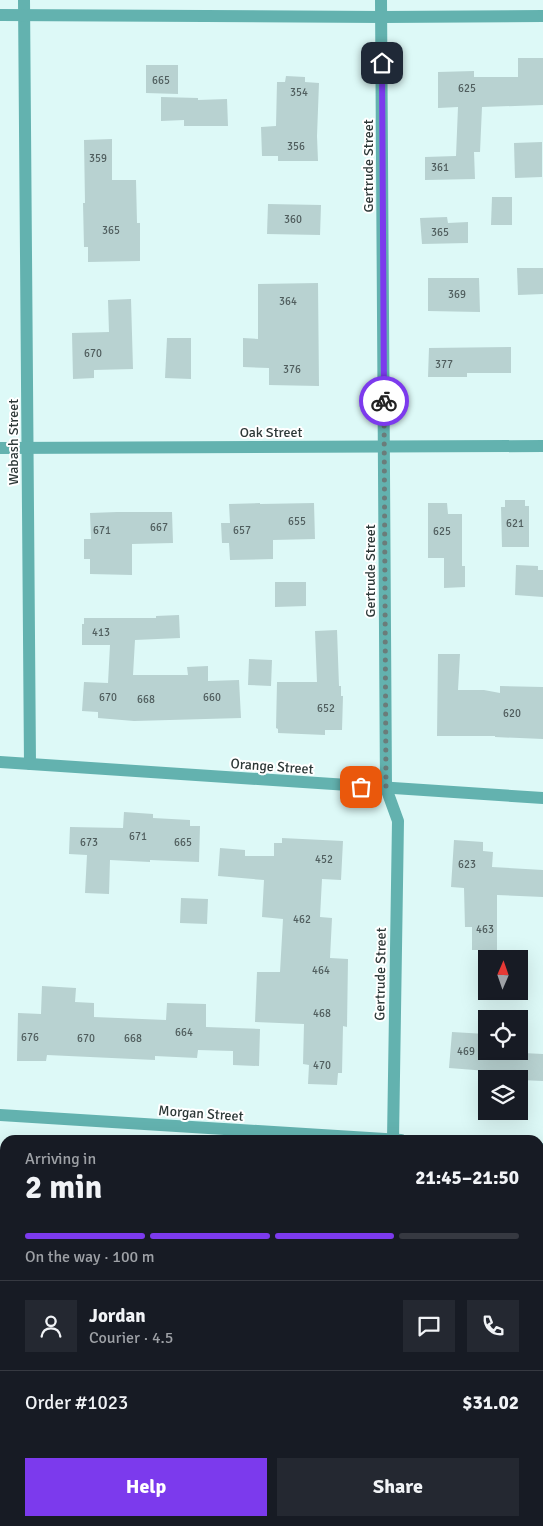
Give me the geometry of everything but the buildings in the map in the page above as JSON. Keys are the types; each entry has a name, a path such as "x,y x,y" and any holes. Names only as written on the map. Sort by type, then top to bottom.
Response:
{"street":[{"name":"Wabash Street","path":"24,0 30,764"},
{"name":"Gertrude Street","path":"382,0 386,788 398,821 393,1135"},
{"path":"0,15 543,16"},
{"name":"Oak Street","path":"0,448 543,446"},
{"name":"Orange Street","path":"0,762 543,798"},
{"name":"Morgan Street","path":"0,1115 314,1135"}],"way so far":[{"path":"361,787 386,788 384,401"}],"route":[{"path":"382,63 384,401"}]}
